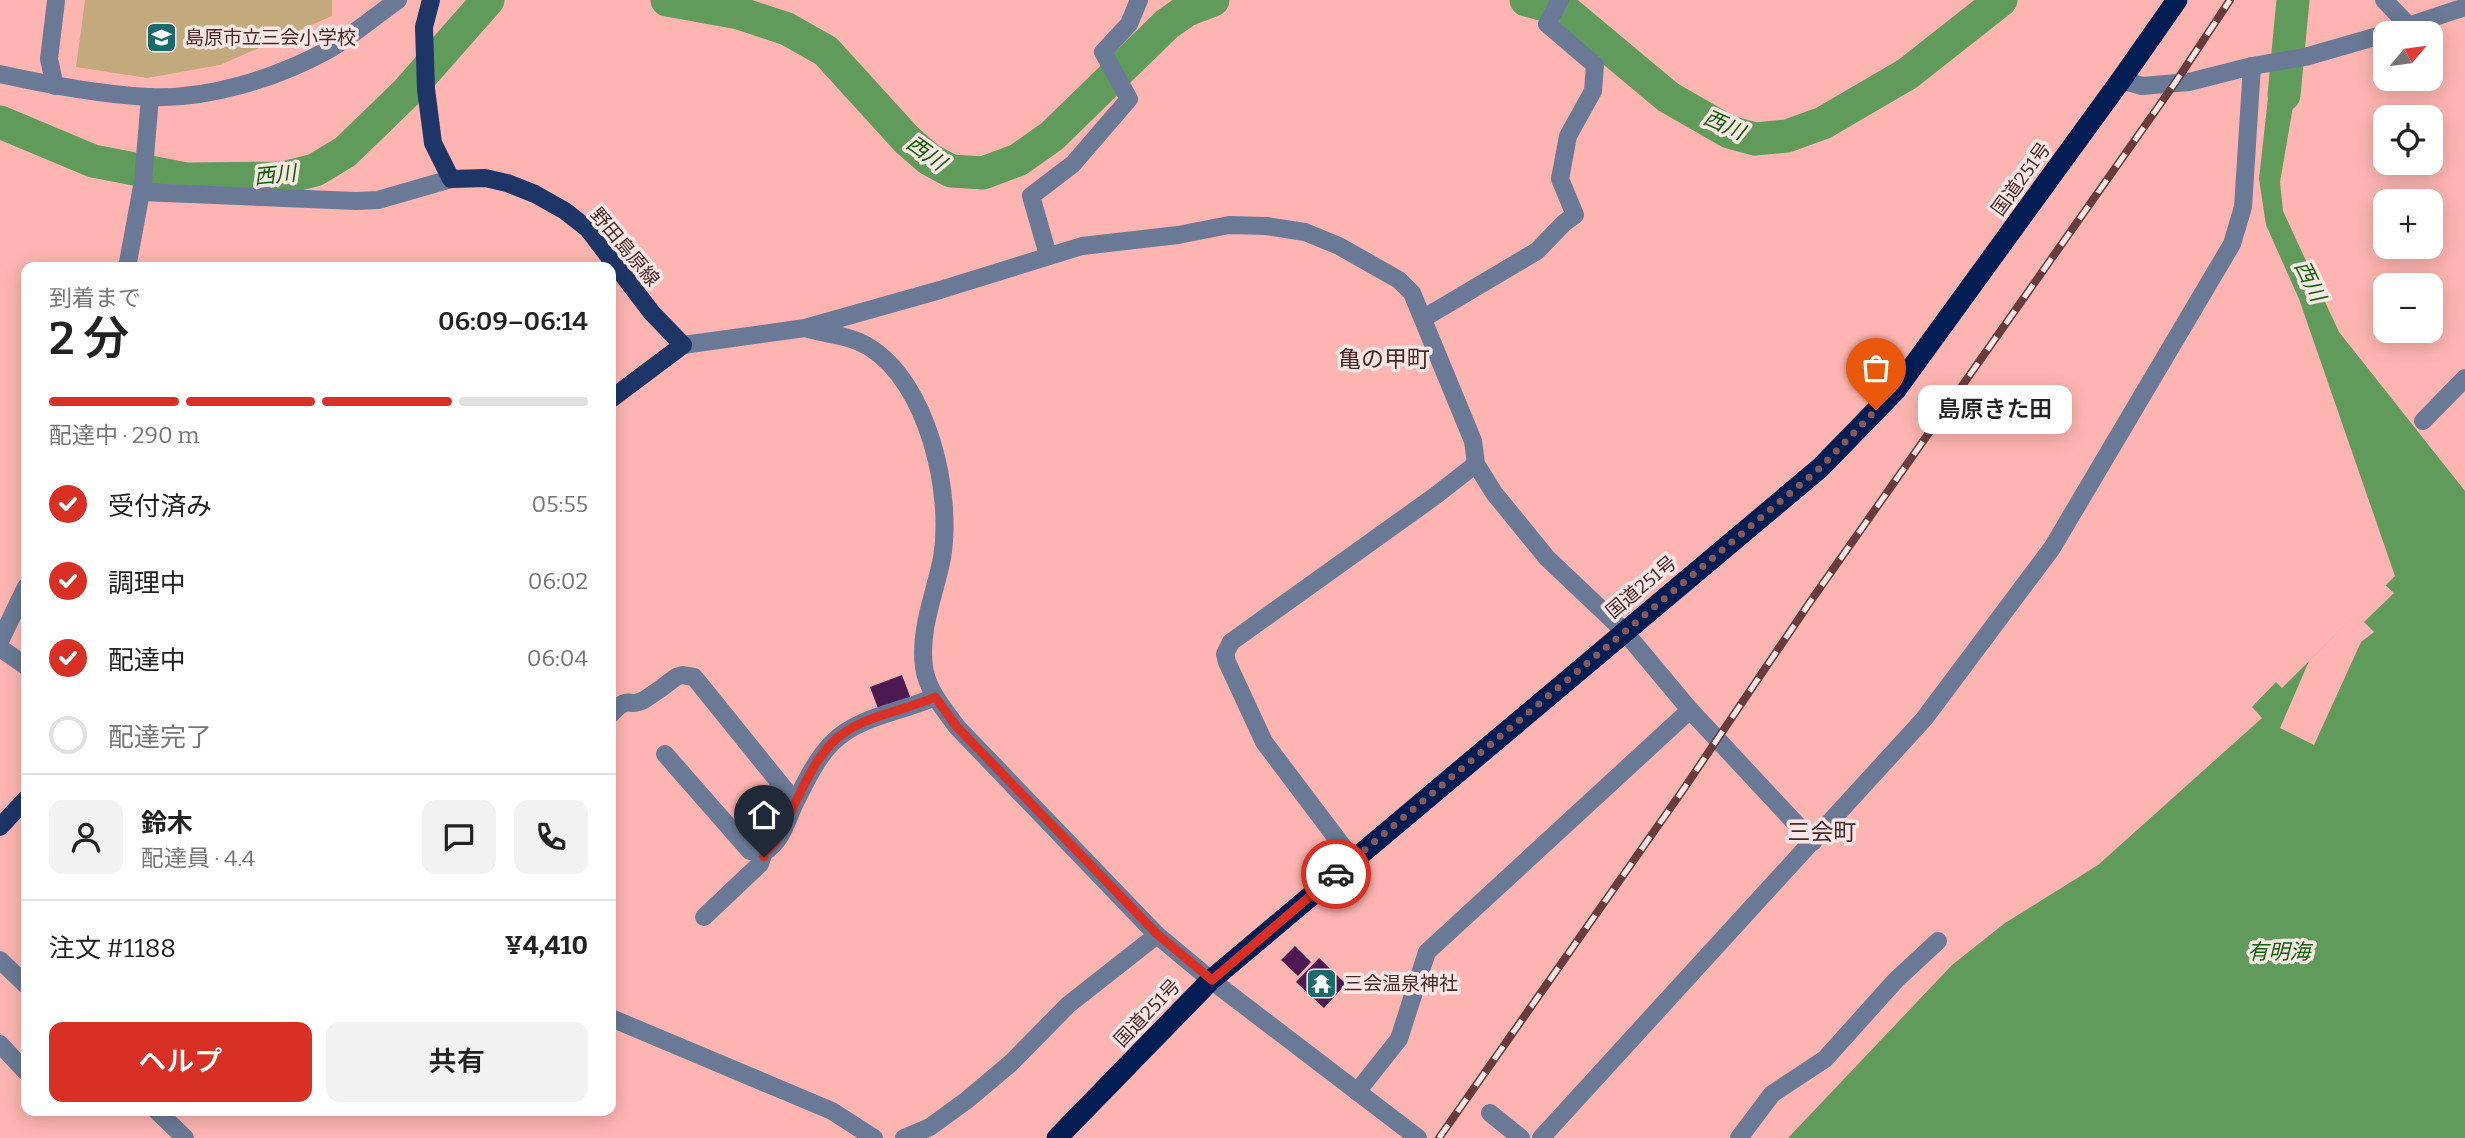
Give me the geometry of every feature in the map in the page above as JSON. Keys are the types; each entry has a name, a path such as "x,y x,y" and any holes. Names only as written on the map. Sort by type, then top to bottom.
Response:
{"highway":[{"name":"国道251号","path":"1057,1138 1212,980 1820,468 1895,391 2177,0"}],"main road":[{"path":"431,0 424,27 426,89 433,143 451,179"},
{"name":"野田島原線","path":"451,179 485,178 535,194 565,211 588,229 613,262"},
{"name":"野田島原線","path":"616,266 652,313 683,345"},
{"path":"616,395 683,345"},
{"path":"0,827 21,804"}],"street":[{"path":"0,74 55,86 150,97 208,91 260,80 300,64 331,48 398,0"},
{"path":"1048,255 1031,197 1073,164 1129,99 1102,52 1129,24 1139,0"},
{"path":"1424,318 1537,251 1575,215 1560,179 1568,136 1593,90 1595,65 1546,24 1560,0"},
{"path":"2384,0 2404,21"},
{"path":"55,86 49,59 56,1"},
{"path":"2424,21 2465,7"},
{"path":"2121,80 2143,86 2182,82 2305,57 2373,38"},
{"path":"1541,1138 1924,719 2052,548 2232,244 2243,207 2256,66"},
{"path":"128,262 142,187 150,97"},
{"path":"142,187 356,201 378,200 451,179"},
{"path":"683,345 805,328 1082,246 1178,236 1229,225 1266,226 1305,232 1339,246 1399,280 1412,293 1473,441 1476,464 1494,493 1547,558 1624,631 1690,710 1813,842"},
{"path":"805,328 857,340 884,358 899,374 916,401 929,433 944,500 944,523 941,559 925,626 924,670 935,697 957,727 1157,934 1212,980 1418,1138"},
{"path":"2423,421 2465,378"},
{"path":"1353,860 1264,742 1227,662 1226,648 1476,464"},
{"path":"0,641 21,597"},
{"path":"0,648 21,663"},
{"path":"616,708 626,701 642,702 676,677 694,677 795,802"},
{"path":"704,917 760,864 764,852 778,841 795,802 824,752 834,741 861,723 935,697"},
{"path":"1357,1092 1399,1039 1427,952 1690,710"},
{"path":"665,754 750,851 764,852"},
{"path":"904,1138 930,1127 967,1100 1011,1063 1068,1005 1157,934"},
{"path":"1739,1138 1772,1094 1825,1059 1896,980 1938,941"},
{"path":"0,960 21,980"},
{"path":"616,1020 832,1111 874,1138"},
{"path":"0,1044 21,1067"},
{"path":"1490,1113 1521,1138"},
{"path":"162,1116 185,1138"}],"shaded area":[{"path":"85,0 332,0 332,16 220,65 147,78 76,67"}],"water":[{"name":"有明海","path":"2300,66 2280,182 2283,211 2339,332 2465,491 2465,1138 1788,1138 1952,965 2005,923 2098,865 2262,718 2252,707 2276,682 2282,688 2395,576 2299,299 2266,225 2259,179 2271,71"}],"pier":[{"path":"2385,585 2394,593 2364,622 2374,632 2361,642 2314,745 2280,728 2309,661"}],"building":[{"path":"902,675 911,699 879,711 870,687"},
{"path":"1295,946 1311,962 1298,976 1281,960"},
{"name":"三会温泉神社","path":"1319,958 1346,984 1324,1008 1296,982"}],"waterway":[{"name":"西川","path":"0,122 93,161 186,179 283,178 315,170 345,152 407,92 488,0"},
{"name":"西川","path":"667,0 739,13 787,29 826,51 907,140 929,159 951,171 983,173 1018,160 1052,136 1167,24 1187,10 1213,0"},
{"name":"西川","path":"1526,0 1564,10 1668,97 1729,132 1755,139 1787,136 1823,123 1907,74 2001,0"},
{"name":"西川","path":"2284,95 2293,0"}],"railway":[{"path":"1439,1138 1683,790 1810,602 2175,83 2230,0"}],"way so far":[{"path":"1336,874 1820,468 1876,410"}],"place":[{"name":"島原市立三会小学校","path":"162,37"},
{"name":"島原きた田","path":"1876,410"},
{"name":"三会温泉神社","path":"1321,983"}],"district":[{"name":"亀の甲町","path":"1384,359"},
{"name":"三会町","path":"1822,832"}],"route":[{"path":"764,857 764,852 778,841 795,802 824,752 834,741 861,723 935,697 957,727 1157,934 1212,980 1336,874"}]}
